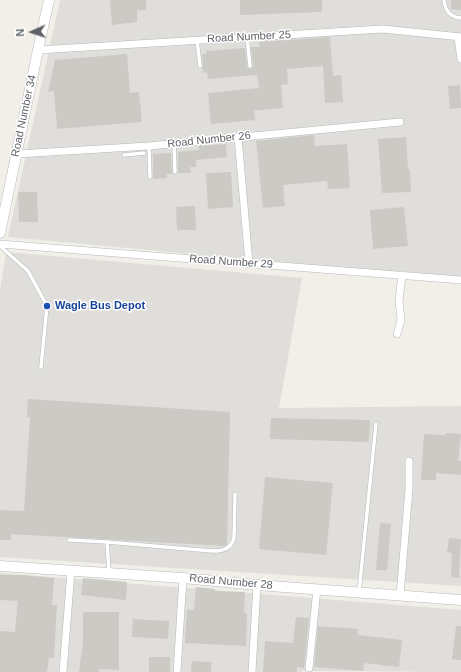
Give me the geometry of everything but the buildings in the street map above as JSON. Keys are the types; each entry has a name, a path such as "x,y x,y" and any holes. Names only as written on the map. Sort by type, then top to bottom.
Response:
{"street":[{"name":"Road Number 34","path":"0,233 38,50 50,0"},
{"name":"Road Number 25","path":"38,50 382,30 460,37"},
{"path":"460,37 461,59"},
{"name":"Road Number 26","path":"17,154 133,151 148,146 174,143 400,122"},
{"path":"238,137 249,263"},
{"name":"Road Number 29","path":"0,245 461,280"},
{"path":"397,334 401,320 399,300 402,275"},
{"path":"400,596 409,488 409,461"},
{"name":"Road Number 28","path":"0,566 183,578 256,585 461,600"},
{"path":"63,672 71,571"},
{"path":"177,672 183,578"},
{"path":"252,672 256,585"},
{"path":"309,668 317,589"}],"lane":[{"path":"444,0 447,12 454,17 461,18"},
{"path":"247,37 250,66"},
{"path":"197,40 200,66"},
{"path":"174,143 175,172"},
{"path":"148,146 150,177"},
{"path":"124,155 133,151 144,153"},
{"path":"0,245 28,271 47,306 41,367"},
{"path":"359,592 376,424"},
{"path":"69,540 212,551 225,550 230,546 234,538 236,494"},
{"path":"107,542 109,573"}],"shaded area":[{"path":"60,0 461,0 461,279 8,237"},
{"path":"6,252 302,278 279,408 461,406 461,586 0,557 0,291"},
{"path":"0,573 461,610 461,672 0,672"}],"place":[{"name":"Wagle Bus Depot","path":"47,306"}]}
